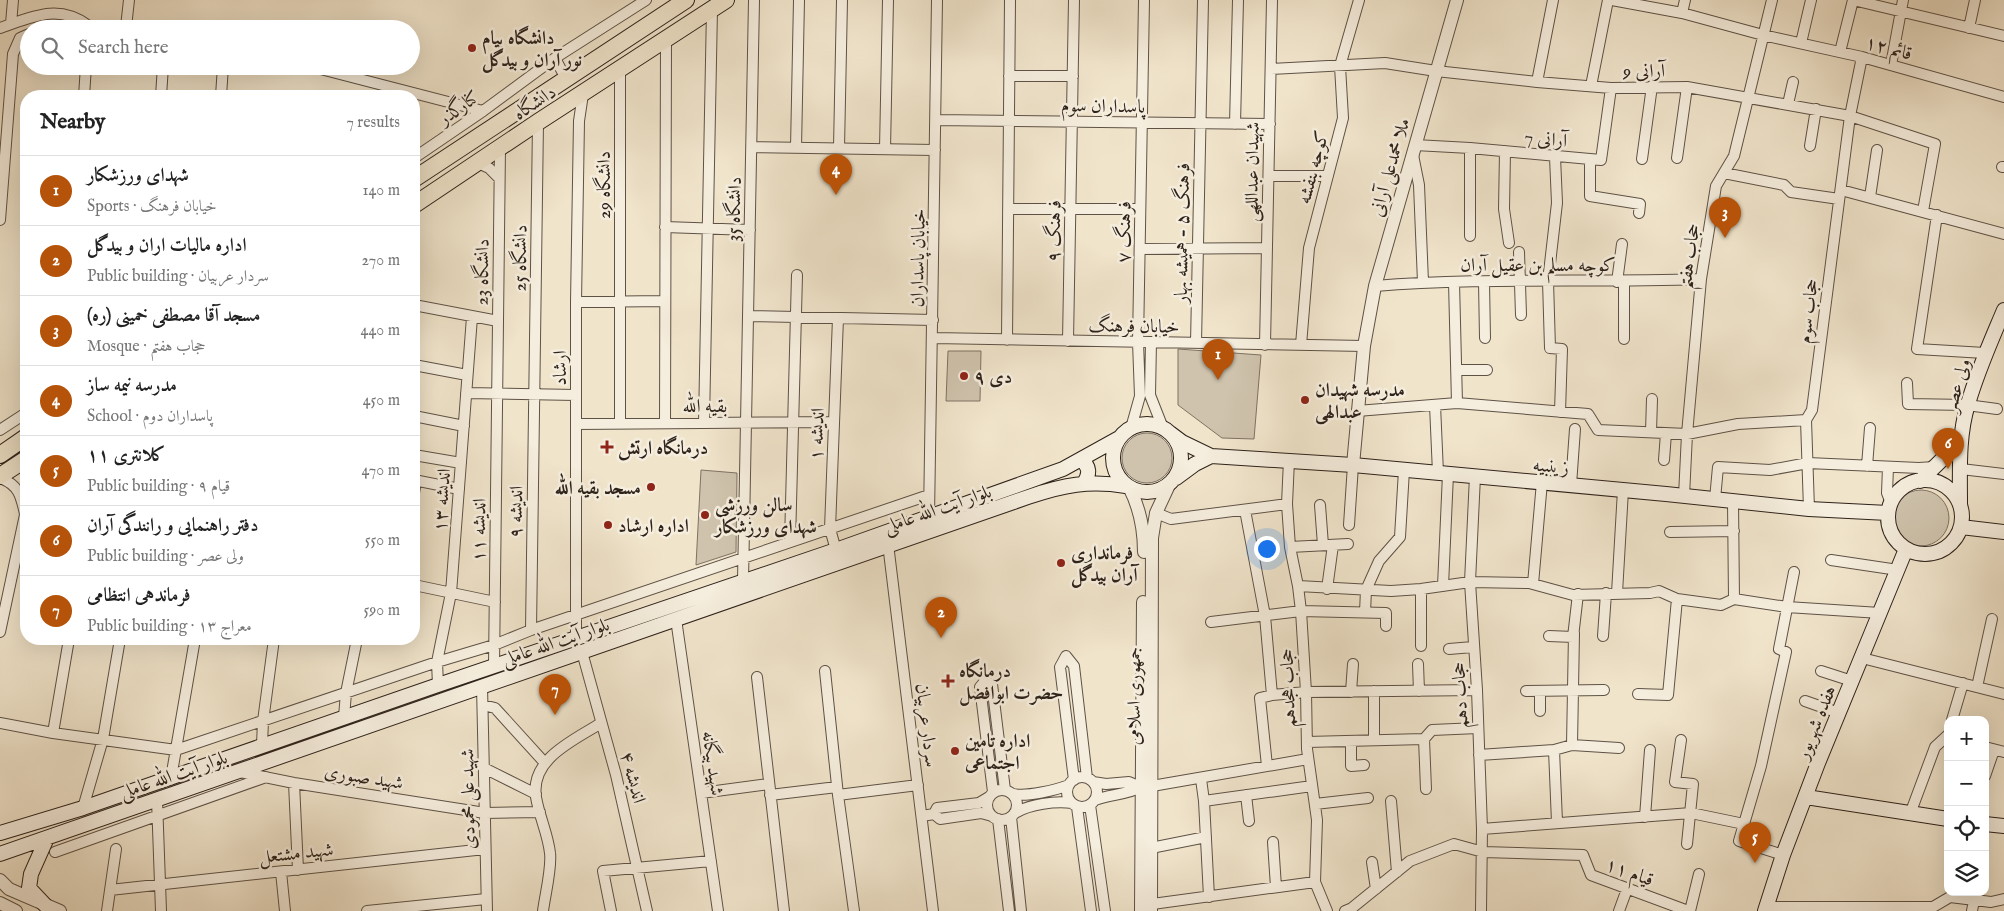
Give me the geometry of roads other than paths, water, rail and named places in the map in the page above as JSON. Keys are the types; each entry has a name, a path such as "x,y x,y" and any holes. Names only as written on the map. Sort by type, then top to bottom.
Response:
{"main road":[{"name":"دانشگاه","path":"420,175 686,0"},
{"name":"دانشگاه","path":"420,201 726,0"},
{"name":"ولی عصر","path":"1960,505 1961,441 1967,405 1985,353 2001,325 2004,310"},
{"path":"1172,482 1181,459 1176,441 1166,430 1144,424 1131,428 1119,438 1112,457 1114,467 1118,477 1127,487 1136,491 1149,493 1160,490 1172,482 1195,464 1211,456"},
{"name":"زینبیه","path":"1166,430 1182,442 1211,456 1353,465 1810,509 1889,508"},
{"name":"بلوار آیت‌ الله عاملی","path":"0,833 172,778 262,745 836,550 1062,469 1119,438"},
{"path":"0,455 20,441"},
{"path":"1920,481 1961,441"},
{"path":"1081,460 1086,463 1089,470 1088,478 1084,483"},
{"path":"0,477 20,463"},
{"path":"1920,481 1937,482 1947,487 1960,505 1961,527 1956,537 1939,552 1928,554 1916,553 1906,549 1892,534 1889,508 1896,493 1905,486 1920,481"},
{"name":"بلوار آیت‌ الله عاملی","path":"0,854 888,544 1058,487 1084,483 1106,483 1127,487"},
{"path":"1961,527 2004,532"},
{"name":"هفده شهریور","path":"1766,909 1783,855 1906,549"},
{"path":"1806,797 1944,818"},
{"path":"1989,824 2004,826"},
{"path":"16,828 10,838 15,846 20,847"},
{"path":"45,905 30,888 30,874 47,838"}],"street":[{"path":"10,24 13,0"},
{"path":"127,20 129,0"},
{"name":"کنارگذر","path":"420,154 483,111 555,58 646,0"},
{"name":"دانشگاه 35","path":"743,581 754,5 746,0"},
{"path":"796,148 799,0"},
{"path":"839,148 842,0"},
{"path":"885,149 888,0"},
{"name":"خیابان پاسداران","path":"929,517 937,0"},
{"path":"1007,340 1010,0"},
{"name":"فرهنگ ۹","path":"1068,341 1074,0"},
{"name":"فرهنگ ۷","path":"1131,428 1140,396 1138,342 1144,0"},
{"name":"فرهنگ ۵ - همیشه بهار","path":"1196,343 1203,0"},
{"path":"1235,124 1238,0"},
{"name":"شهیدان عبداللهی","path":"1265,345 1272,0"},
{"name":"کوچه بنفشه","path":"1301,345 1310,248 1343,118 1340,66 1359,0"},
{"name":"ملا محمدعلی آرانی","path":"1353,465 1364,346 1375,286 1457,0"},
{"path":"1538,82 1552,0"},
{"path":"1591,86 1608,0"},
{"name":"قائم ۱۲","path":"1612,0 1682,13 1763,35 1862,57 2004,97"},
{"path":"1682,13 1685,0"},
{"name":"حجاب هفتم","path":"1684,496 1687,434 1701,280 1716,186 1734,156 1772,0"},
{"path":"1801,43 1811,0"},
{"path":"1840,52 1856,0 1902,5 1969,28 2004,36"},
{"path":"1969,28 1976,0"},
{"path":"1891,65 1902,5"},
{"path":"704,423 712,9"},
{"path":"23,20 46,13 64,14 80,20"},
{"path":"0,28 20,21"},
{"path":"0,220 13,54 20,38"},
{"path":"665,423 666,39"},
{"name":"حجاب سوم","path":"1810,509 1806,420 1812,410 1850,116 1862,57"},
{"path":"555,58 566,78"},
{"name":"آرانی 9","path":"1271,69 1385,64 1538,82 1610,88 1686,87 1748,96 1850,116 1935,144 1923,211"},
{"name":"دانشگاه 29","path":"620,68 620,423"},
{"path":"84,90 85,75"},
{"path":"161,90 162,75"},
{"path":"221,90 222,75"},
{"path":"344,75 402,90"},
{"path":"1009,76 1073,76"},
{"path":"1788,104 1792,82"},
{"path":"1642,159 1652,86"},
{"path":"1677,158 1686,87"},
{"name":"آرانی 7","path":"1414,149 1470,148 1601,160 1610,88"},
{"name":"ارشاد","path":"576,639 576,302 579,121 583,94"},
{"path":"420,95 483,111"},
{"path":"559,109 569,112 579,121"},
{"path":"1810,146 1816,109"},
{"name":"پاسداران سوم","path":"936,120 1270,124"},
{"name":"دانشگاه 25","path":"534,394 538,122"},
{"path":"752,147 936,150"},
{"name":"دانشگاه 23","path":"497,393 500,148"},
{"path":"1470,148 1470,236"},
{"path":"1414,149 1419,185 1423,282"},
{"path":"1870,197 1877,150"},
{"path":"1505,152 1504,209 1509,243"},
{"path":"1555,157 1557,202 1548,282 1550,348 1562,349 1560,412"},
{"path":"1590,159 1590,196 1640,204 1639,213"},
{"path":"478,163 489,168 499,178"},
{"path":"1724,173 1784,186 1791,192 1870,197 2004,234"},
{"path":"1268,176 1328,176"},
{"path":"1008,209 1140,209"},
{"path":"1937,214 1917,349 1985,353"},
{"path":"665,227 750,230"},
{"path":"1622,244 1620,282 1624,339"},
{"path":"1140,248 1267,248"},
{"path":"1519,252 1522,315"},
{"path":"790,542 797,275"},
{"name":"کوچه مسلم بن عقیل آران","path":"1375,286 1423,282 1701,280"},
{"path":"1454,282 1457,403"},
{"path":"1484,282 1485,338"},
{"path":"576,302 665,301"},
{"path":"420,306 498,321"},
{"name":"اندیشه ۱۳","path":"438,685 437,662 451,593 472,316"},
{"path":"748,316 933,320"},
{"name":"اندیشه ۱","path":"836,550 830,529 838,318"},
{"name":"خیابان فرهنگ","path":"933,338 1364,346"},
{"path":"1151,342 1150,395 1166,430"},
{"path":"420,367 468,375"},
{"path":"1456,370 1487,370"},
{"path":"1908,383 1908,404 1967,405 1997,409"},
{"path":"466,393 576,395"},
{"name":"اندیشه ۱۱","path":"494,667 497,393"},
{"name":"اندیشه ۹","path":"531,630 534,394"},
{"path":"1651,432 1652,399"},
{"path":"1357,411 1457,403 1588,414 1598,430 1687,434 1738,424 1806,420"},
{"path":"1435,405 1443,474 1443,586"},
{"path":"0,430 20,417"},
{"path":"420,417 464,426"},
{"name":"بقیه الله","path":"576,424 834,422"},
{"path":"1867,466 1870,428"},
{"path":"1571,485 1575,429"},
{"path":"1664,460 1666,433"},
{"path":"420,456 461,463"},
{"name":"حجاب هجدهم","path":"1289,460 1287,504 1290,547 1301,611 1308,760 1317,820 1315,882 1327,911"},
{"path":"1715,499 1718,467 1770,470 1808,463 1934,467"},
{"path":"1349,525 1353,465"},
{"path":"1888,467 1887,493 1889,508"},
{"path":"1960,469 2004,474"},
{"path":"1365,612 1366,590 1379,561 1400,537 1404,470"},
{"name":"حجاب دهم","path":"1475,476 1470,582 1477,690 1483,852 1481,911"},
{"path":"0,477 11,482 20,495"},
{"path":"420,482 459,489"},
{"name":"جمهوری اسلامی","path":"1146,908 1151,848 1146,787 1152,538 1156,513 1172,482"},
{"path":"1534,584 1542,482"},
{"name":"جمهوری اسلامی","path":"1127,487 1137,502 1142,517 1144,545 1146,908"},
{"path":"1618,593 1623,490"},
{"path":"0,723 53,733 176,750 437,662 494,645 531,630 929,495"},
{"path":"1733,501 1734,599"},
{"path":"1156,513 1171,519 1287,504"},
{"path":"1320,505 1328,545 1326,589"},
{"path":"1246,510 1265,616 1272,696"},
{"path":"1670,532 1734,531"},
{"path":"0,632 20,540"},
{"name":"سردار عربیان","path":"888,544 933,911"},
{"path":"1290,547 1348,544"},
{"path":"1831,560 1898,570"},
{"path":"1783,855 1739,841 1761,766 1786,652 1779,650 1794,572"},
{"path":"1298,586 1366,590 1421,589 1470,582 1534,584 1578,594 1650,593 1659,590 1677,599 1721,605 1734,599 1787,607 1880,614"},
{"path":"420,586 495,602"},
{"path":"1421,589 1421,646"},
{"path":"1603,636 1606,593"},
{"path":"1572,745 1574,633 1578,594"},
{"path":"1638,694 1668,695 1677,599"},
{"path":"1211,622 1301,611 1365,612 1386,613 1386,626"},
{"name":"شهید بیگانه","path":"676,619 711,861 716,911"},
{"path":"1977,687 1992,619"},
{"path":"1549,636 1574,637 1574,633"},
{"path":"53,733 68,645"},
{"path":"83,808 103,739 119,645"},
{"path":"172,778 194,645"},
{"path":"262,745 263,721 273,645"},
{"path":"344,717 346,693 356,645"},
{"path":"1449,649 1474,647"},
{"name":"اندیشه ۴","path":"582,652 638,867 647,911"},
{"path":"1091,911 1074,805 1067,794 1072,782 1060,667 1066,656 1074,666 1090,780 1097,791 1093,803 1105,911"},
{"path":"1862,658 2004,694"},
{"path":"1351,692 1353,664"},
{"path":"1418,664 1419,691"},
{"path":"825,670 838,791 854,911"},
{"path":"1821,671 1852,681"},
{"path":"757,678 784,911"},
{"path":"1009,911 995,817 987,807 991,794 980,687 985,681 992,684 1009,792 1018,803 1013,815 1021,911"},
{"path":"1953,716 1963,683"},
{"name":"شهید علی محمودی","path":"482,686 487,911"},
{"path":"1267,766 1260,698 1306,692 1477,690"},
{"path":"1526,691 1604,690"},
{"path":"1374,691 1374,740"},
{"path":"1540,691 1540,711"},
{"path":"1804,701 1839,713"},
{"path":"483,705 495,708 545,763"},
{"path":"544,911 550,854 536,794 539,778 545,763 552,754 601,724"},
{"path":"1426,789 1424,739 1432,730 1478,728"},
{"path":"1307,742 1424,739"},
{"path":"1910,814 1935,747 1944,739"},
{"path":"1681,740 1676,782 1693,784 1687,844"},
{"path":"1351,741 1352,766 1364,765"},
{"path":"1479,755 1554,750 1572,745 1619,748"},
{"path":"1554,750 1557,822"},
{"path":"1645,817 1650,750"},
{"path":"1989,766 1995,750"},
{"path":"922,816 934,814 940,819 982,813 995,817 1013,815 1023,808 1064,802 1074,805 1093,803 1107,795 1131,792 1146,787 1308,760"},
{"path":"484,768 536,794"},
{"name":"شهید صبوری","path":"239,772 294,783 485,813 540,812"},
{"path":"55,852 266,777"},
{"path":"1201,779 1204,800 1209,897"},
{"path":"934,814 937,808 979,803 991,794 1009,792 1020,796 1062,788 1072,782 1090,780 1106,784 1129,782 1146,787"},
{"path":"294,783 298,870"},
{"path":"701,793 769,784"},
{"path":"770,795 918,785"},
{"path":"1204,800 1312,786"},
{"path":"1246,795 1249,821"},
{"path":"1315,804 1368,798"},
{"path":"156,800 161,911"},
{"path":"1391,801 1397,872"},
{"path":"1482,829 1691,813 1744,824"},
{"path":"1151,848 1206,837"},
{"path":"1273,842 1276,888"},
{"path":"1350,910 1410,861 1454,844 1483,852"},
{"path":"107,911 116,849"},
{"name":"شهید مشتعل","path":"110,890 485,849"},
{"name":"قیام ۱۱","path":"1483,852 1583,855 1591,875 1667,907 1689,911"},
{"path":"611,911 603,871 711,861"},
{"path":"1372,862 1376,889"},
{"path":"281,872 284,911"},
{"path":"1689,911 1700,874"},
{"path":"0,880 8,889 60,911"},
{"path":"1146,908 1315,882"},
{"path":"1619,911 1626,889"},
{"path":"1766,909 1896,910 1933,907 1950,897 1991,902 2004,899"},
{"path":"367,911 486,898"},
{"path":"1972,911 1974,900"},
{"path":"0,903 16,911"}],"place":[{"name":"دانشگاه پیام نور آران و بیدگل","path":"472,48"},
{"name":"مدرسه نیمه ساز","path":"836,195"},
{"name":"مسجد آقا مصطفی خمینی (ره)","path":"1725,238"},
{"name":"۹ دی","path":"964,376"},
{"name":"شهدای ورزشکار","path":"1218,380"},
{"name":"مدرسه شهیدان عبدالهی","path":"1305,400"},
{"name":"درمانگاه ارتش","path":"607,447"},
{"name":"دفتر راهنمایی و رانندگی آران","path":"1948,469"},
{"name":"مسجد بقیه الله","path":"651,487"},
{"name":"سالن ورزشی شهدای ورزشکار","path":"705,515"},
{"name":"اداره ارشاد","path":"608,525"},
{"name":"فرمانداری آران بیدگل","path":"1061,563"},
{"name":"اداره مالیات اران و بیدگل","path":"941,638"},
{"name":"درمانگاه حضرت ابوافضل","path":"948,681"},
{"name":"فرماندهی انتظامی","path":"555,715"},
{"name":"اداره تامین اجتماعی","path":"955,751"},
{"name":"کلانتری ۱۱","path":"1755,863"}]}
